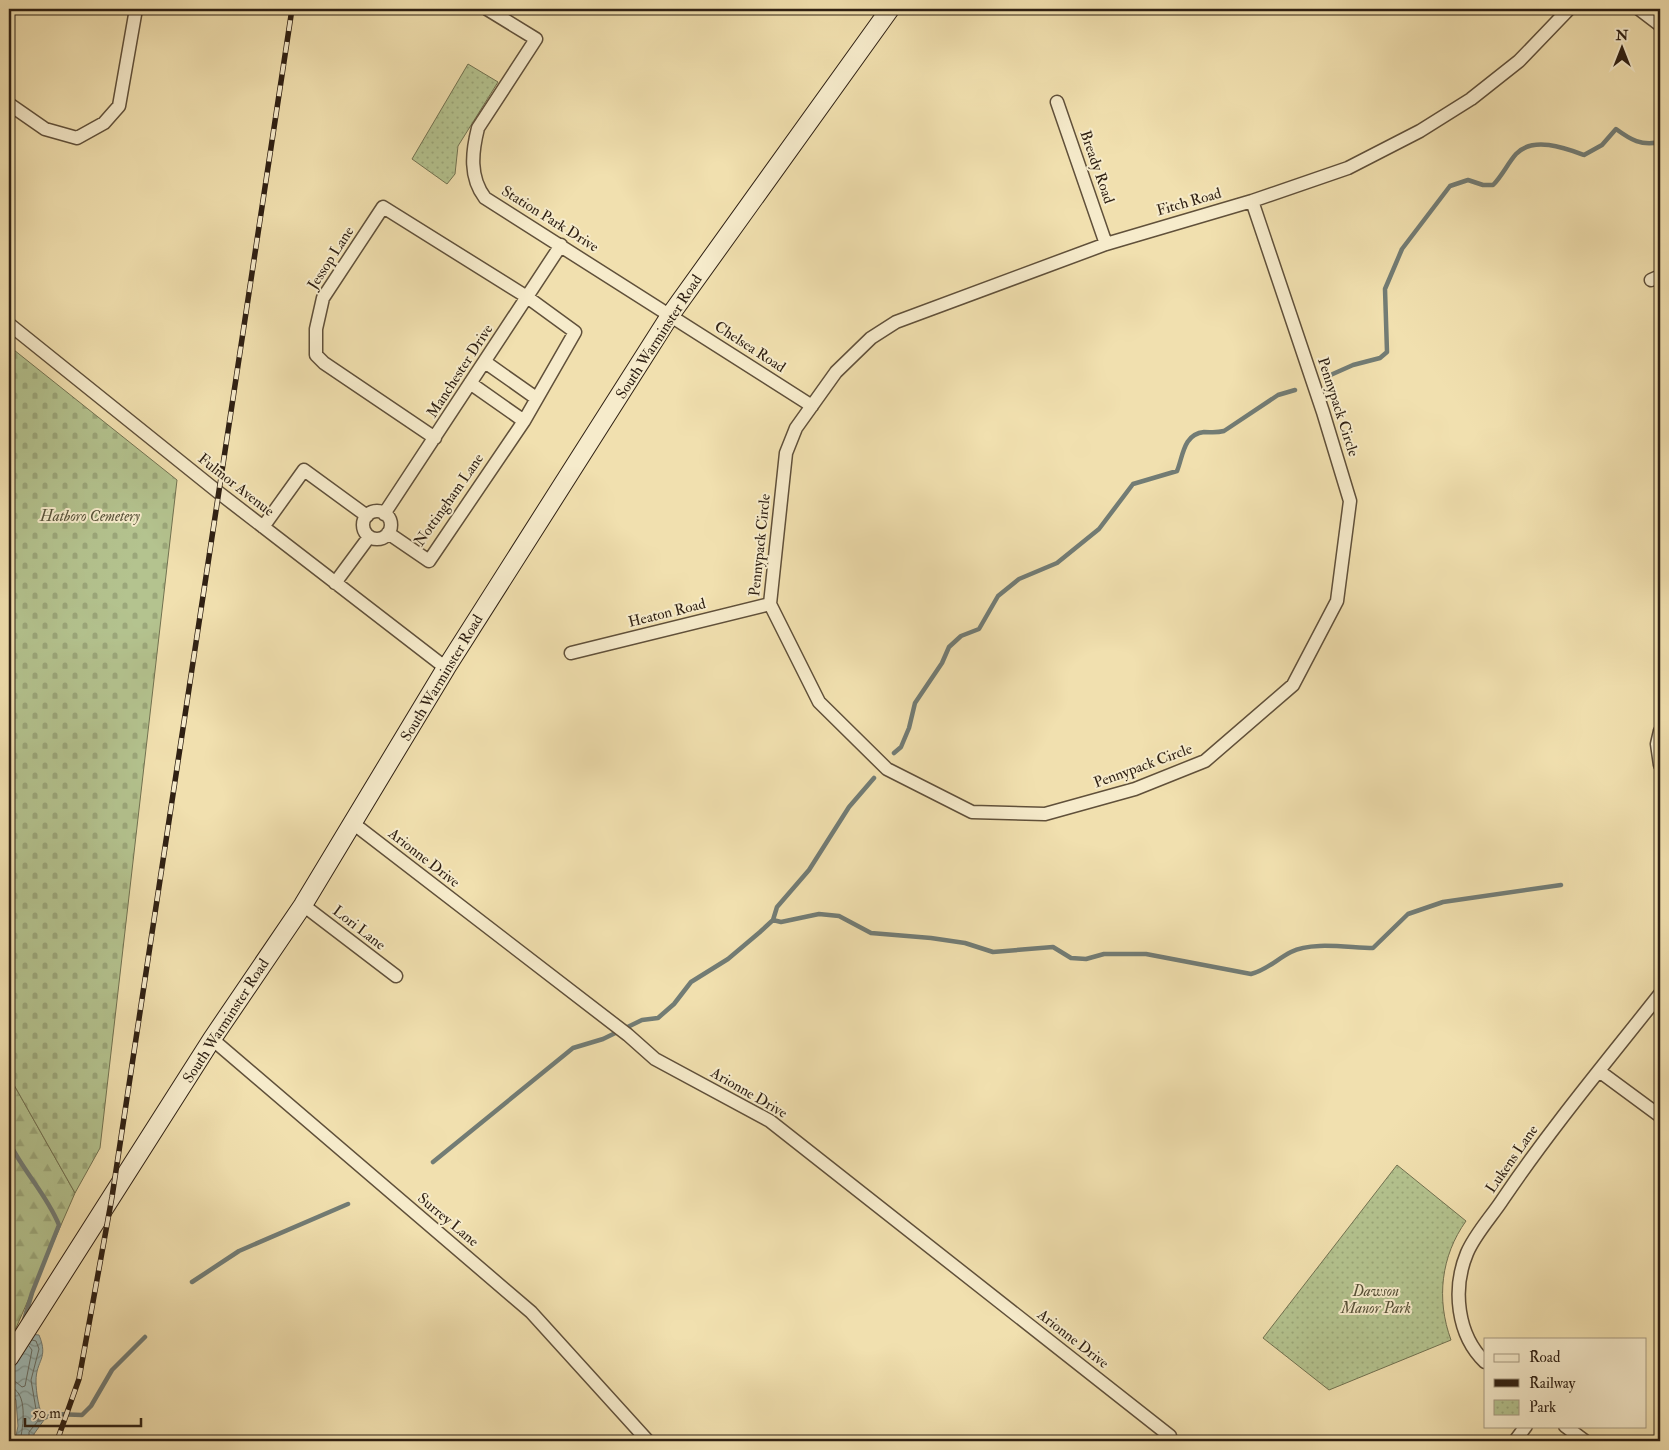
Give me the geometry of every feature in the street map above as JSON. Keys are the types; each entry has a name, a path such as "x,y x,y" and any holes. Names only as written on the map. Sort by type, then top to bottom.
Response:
{"street":[{"path":"9,104 45,130 77,138 104,123 119,106 136,9"},
{"name":"Station Park Drive","path":"487,9 536,40 478,128 474,143 474,178 486,198 671,314"},
{"name":"South Warminster Road","path":"9,1358 212,1039 303,905 354,824 446,668 671,314 890,9"},
{"name":"Fitch Road","path":"812,406 836,372 870,338 896,322 1106,244 1252,201 1348,168 1420,131 1472,99 1519,61 1569,9"},
{"path":"1639,9 1660,25"},
{"name":"Bready Road","path":"1057,102 1106,244"},
{"name":"Pennypack Circle","path":"812,406 796,428 786,453 770,604 820,702 887,769 972,812 1045,814 1134,789 1204,761 1293,685 1337,601 1350,501 1323,412 1252,201"},
{"name":"Jessop Lane","path":"435,438 324,364 316,355 316,329 322,298 384,207 527,297"},
{"name":"Manchester Drive","path":"384,514 561,245"},
{"path":"470,383 524,421 575,332 527,297"},
{"name":"Chelsea Road","path":"671,314 812,406"},
{"name":"Fulmor Avenue","path":"9,324 262,526 446,668"},
{"path":"485,362 536,398"},
{"name":"Nottingham Lane","path":"388,533 429,561 524,421"},
{"path":"262,526 304,470 367,516"},
{"path":"375,512 384,514 390,521 388,533 377,539 369,537 363,524 367,516 375,512"},
{"path":"335,583 369,537"},
{"name":"Heaton Road","path":"572,653 770,604"},
{"path":"1660,731 1657,744 1660,765"},
{"name":"Arionne Drive","path":"354,824 628,1035 654,1059 770,1121 1170,1436"},
{"name":"Lori Lane","path":"303,905 396,976"},
{"name":"Lukens Lane","path":"1484,1361 1475,1352 1464,1334 1458,1294 1467,1253 1531,1157 1660,994"},
{"name":"Surrey Lane","path":"212,1039 531,1312 648,1441"},
{"path":"1599,1071 1660,1116"},
{"path":"1515,1441 1525,1428"},
{"path":"1568,1428 1585,1441"}],"green space":[{"path":"468,64 498,82 458,146 455,174 447,184 412,159"},
{"name":"Hatboro Cemetery","path":"9,346 177,480 100,1148 75,1193 9,1076"},
{"path":"9,1076 75,1193 9,1344"},
{"name":"Dawson Manor Park","path":"1397,1165 1466,1221 1451,1249 1446,1263 1444,1278 1444,1309 1446,1325 1451,1340 1329,1390 1263,1338"}],"water":[{"path":"9,1332 39,1335 42,1343 43,1349 36,1381 38,1401 44,1420 34,1434 34,1441 15,1441 18,1426 16,1400 9,1390"}],"waterway":[{"path":"1326,377 1353,365 1380,358 1387,352 1385,289 1402,249 1450,186 1468,180 1483,185 1493,185 1516,154 1531,146 1549,145 1584,155 1602,145 1616,129 1642,143 1660,142"},
{"path":"894,753 901,747 909,728 915,703 942,663 949,647 961,636 979,629 998,596 1019,579 1057,563 1099,529 1133,484 1177,471 1185,447 1192,437 1204,432 1224,431 1278,395 1295,390"},
{"path":"433,1162 573,1048 603,1039 642,1020 658,1018 674,1004 691,982 728,959 760,932 773,920 777,907 809,870 849,807 874,778"},
{"path":"773,920 781,922 819,914 839,916 871,933 965,943 993,952 1053,947 1071,958 1086,959 1104,954 1146,954 1251,974 1262,970 1291,952 1309,947 1373,948 1408,914 1443,902 1561,885"},
{"path":"9,1142 48,1203 59,1225 32,1293 24,1320"},
{"path":"192,1282 239,1251 348,1204"},
{"path":"39,1420 54,1414 82,1415 91,1406 112,1370 145,1337"}],"railway":[{"path":"57,1441 79,1379 112,1197 292,9"}]}
